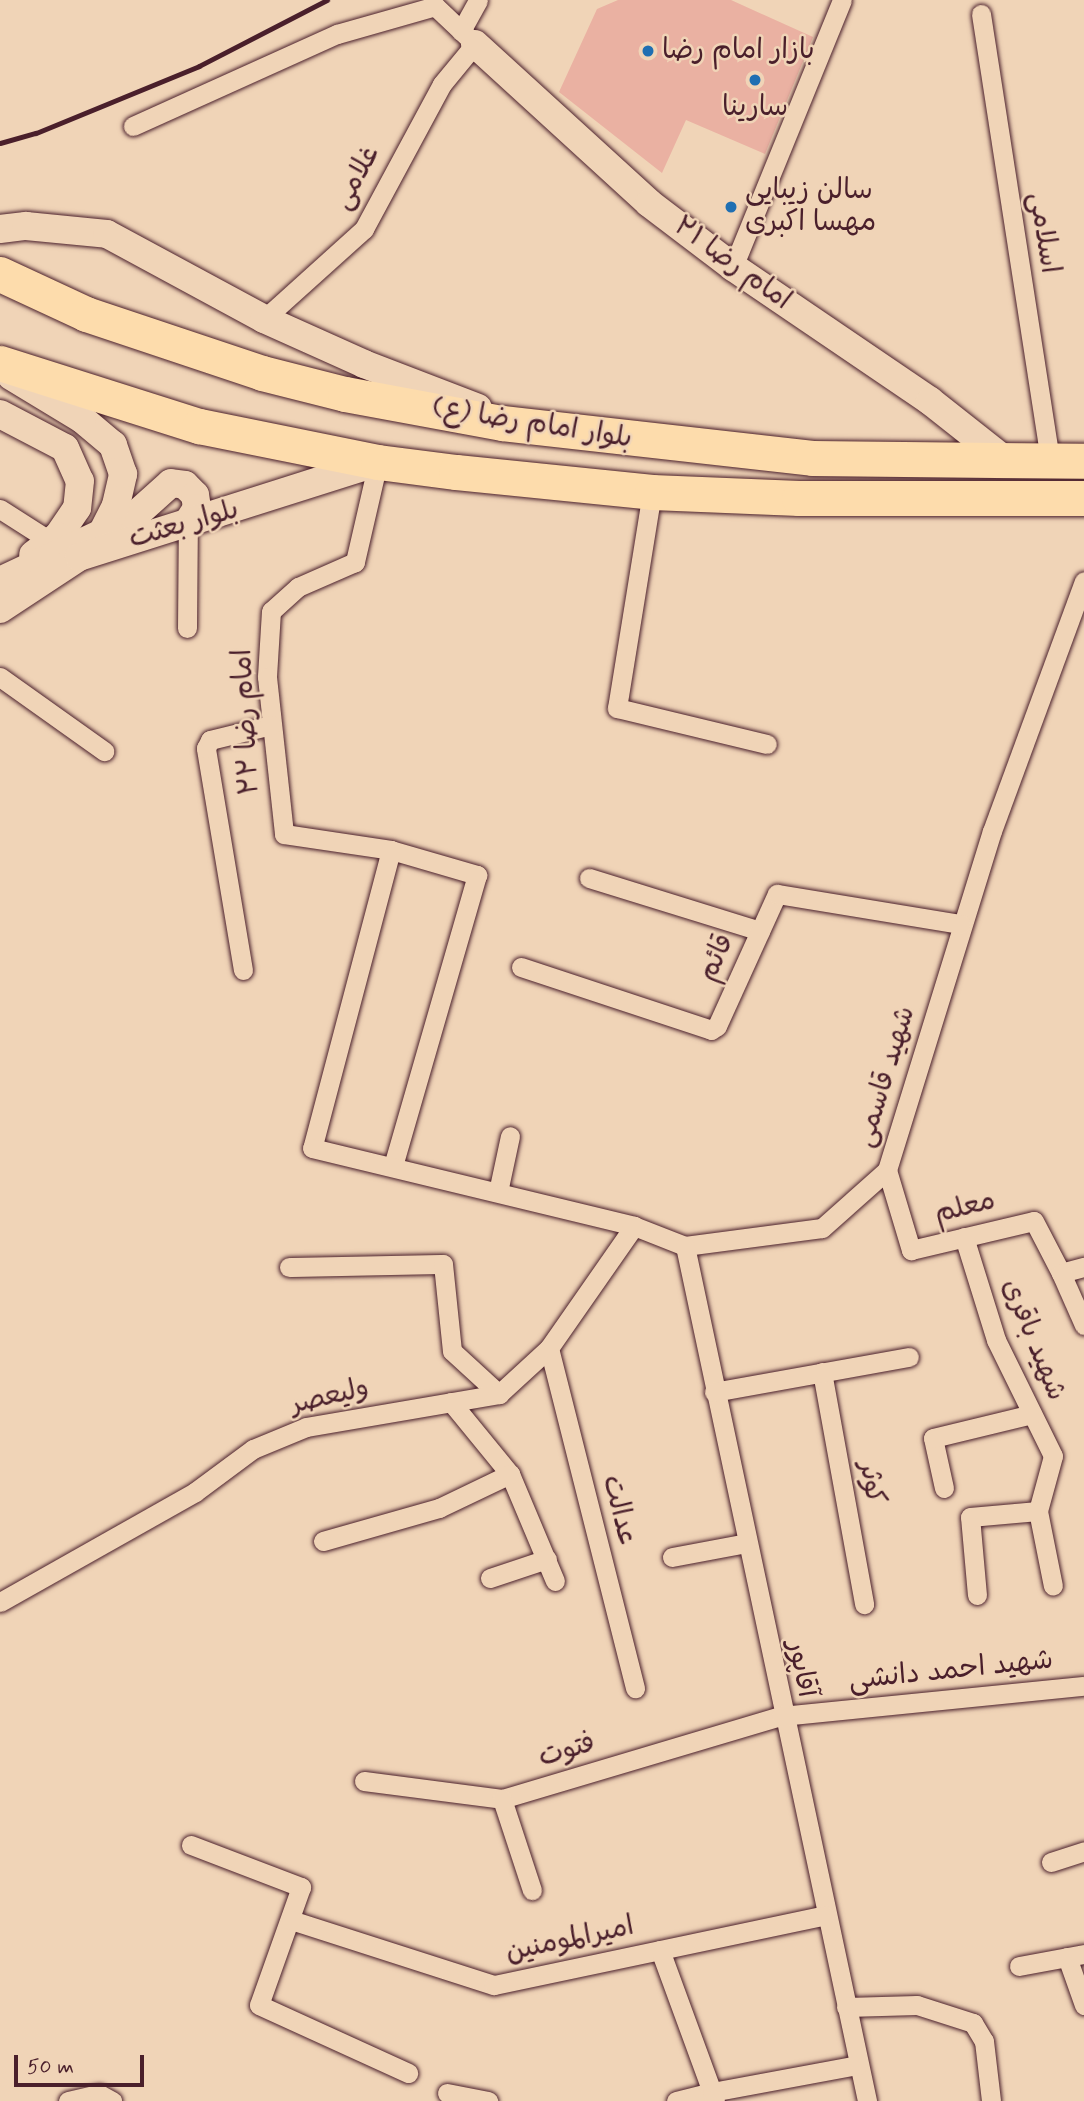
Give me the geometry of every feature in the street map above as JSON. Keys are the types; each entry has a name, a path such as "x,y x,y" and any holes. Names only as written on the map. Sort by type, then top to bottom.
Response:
{"highway":[{"name":"بلوار امام رضا (ع)","path":"0,274 86,314 262,373 345,394 523,425 813,458 1067,461"},
{"name":"بلوار امام رضا (ع)","path":"0,363 199,426 378,462 642,491 845,498 1084,498"},
{"path":"642,440 630,445 621,461 624,481 642,491"}],"street":[{"name":"غلامی","path":"264,319 364,229 468,37 478,0"},
{"path":"733,267 842,0"},
{"path":"133,126 349,30 435,6 468,37"},
{"name":"اسلامی","path":"981,14 1067,461"},
{"name":"امام رضا ۲۱","path":"468,37 649,203 733,267 930,401 1006,461"},
{"path":"0,229 26,226 107,234 264,319 364,365 523,425"},
{"path":"0,369 82,419 113,445 123,474 116,505 102,533"},
{"path":"0,414 65,448 76,466 77,508 54,539 0,580"},
{"name":"بلوار بعثت","path":"0,608 79,557 188,522 250,506 378,462"},
{"name":"امام رضا ۲۲","path":"378,462 355,562 298,587 271,611 267,677 284,834 391,850 477,875 393,1166"},
{"path":"0,580 132,518 171,483 186,485 195,495 197,508 188,522 187,628"},
{"path":"642,491 617,708 768,744"},
{"path":"0,509 54,539"},
{"name":"شهید قاسمی","path":"391,850 312,1148 634,1226 685,1246 822,1228 887,1170 961,924 1084,581"},
{"path":"0,677 104,751"},
{"path":"243,970 206,748 210,740 271,725"},
{"path":"590,878 760,931"},
{"name":"قائم","path":"521,967 712,1030 717,1026 777,894 784,893 961,924"},
{"path":"498,1192 510,1136"},
{"name":"معلم","path":"887,1170 911,1250 1034,1221 1061,1273"},
{"path":"289,1267 443,1264 452,1351 499,1394 550,1348 634,1226"},
{"name":"شهید باقری","path":"964,1237 996,1340 1053,1456 1038,1511 1053,1586"},
{"name":"آقاپور","path":"685,1246 781,1716 867,2101"},
{"path":"1084,1267 1061,1273 1084,1325"},
{"name":"عدالت","path":"550,1348 635,1688"},
{"path":"714,1392 909,1357"},
{"name":"کوثر","path":"822,1372 864,1604"},
{"name":"ولیعصر","path":"0,1602 185,1498 253,1449 306,1427 499,1394"},
{"path":"451,1402 510,1474 555,1581"},
{"path":"944,1488 933,1438 1032,1414"},
{"path":"323,1541 439,1508 510,1474"},
{"path":"977,1595 970,1517 1038,1511"},
{"path":"672,1557 747,1543"},
{"path":"490,1578 547,1559"},
{"name":"شهید احمد دانشی","path":"781,1716 1084,1686"},
{"name":"فتوت","path":"364,1781 502,1799 781,1716"},
{"path":"502,1799 532,1890"},
{"path":"191,1844 300,1887 291,1920 259,2005 408,2073"},
{"path":"1051,1862 1084,1851"},
{"name":"اميرالمومنين","path":"291,1920 494,1985 825,1915"},
{"path":"660,1950 713,2097"},
{"path":"1019,1966 1075,1955 1084,2005"},
{"path":"846,2007 917,2006 973,2023 985,2042 991,2101"},
{"path":"676,2101 713,2097 858,2065"},
{"path":"68,2101 99,2094 112,2101"},
{"path":"447,2094 488,2101"}],"building":[{"name":"بازار امام رضا","path":"618,0 731,0 813,37 765,154 686,120 662,173 559,92 597,9"}],"railway":[{"path":"0,143 36,133 199,66 327,0"}],"place":[{"name":"بازار امام رضا","path":"648,51"},
{"name":"سارینا","path":"755,80"},
{"name":"سالن زیبایی مهسا اکبری","path":"731,207"}]}
